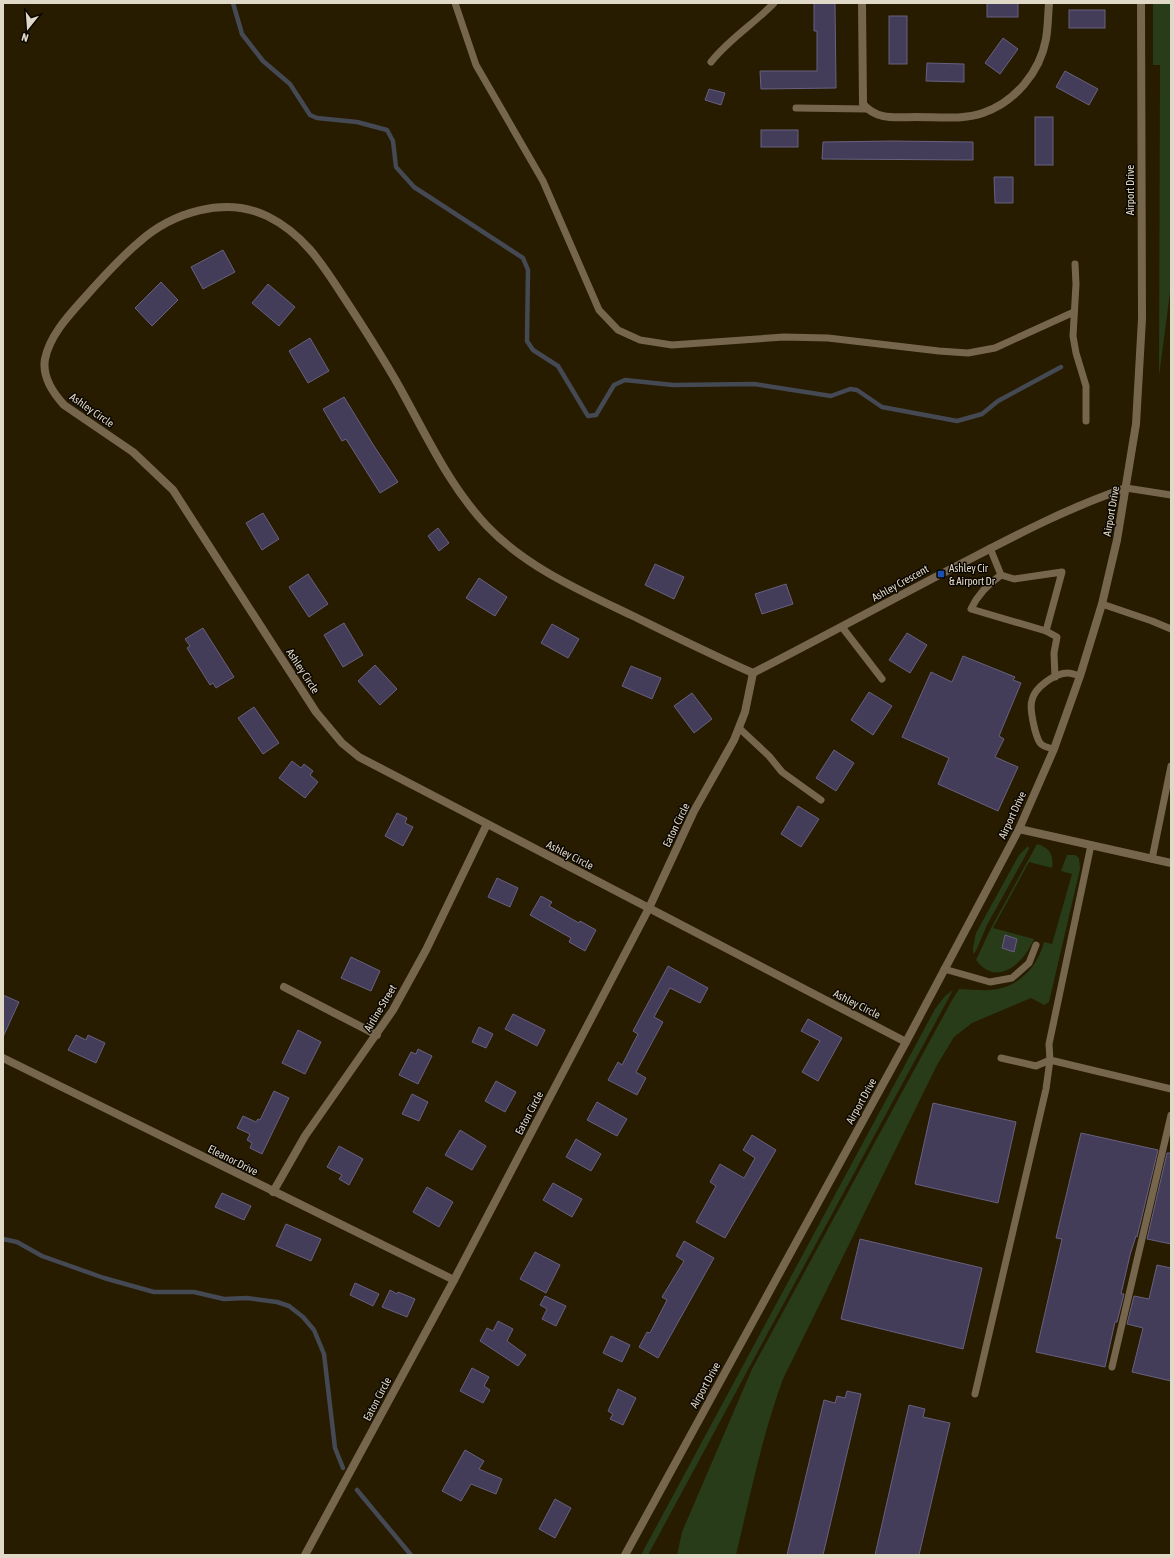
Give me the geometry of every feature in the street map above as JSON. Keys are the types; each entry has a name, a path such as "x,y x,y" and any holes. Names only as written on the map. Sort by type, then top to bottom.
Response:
{"street":[{"path":"862,3 863,104 875,115 886,116 969,116 984,113 1009,99 1023,86 1037,65 1046,39 1049,3"},
{"name":"Airport Drive","path":"625,1555 906,1042 1019,828 1054,750 1080,676 1102,604 1117,540 1136,424 1141,362 1141,3"},
{"name":"Ashley Circle","path":"753,673 574,588 512,548 488,527 470,506 448,475 405,396 354,313 315,255 289,229 266,216 244,208 232,206 202,209 152,231 139,241 113,266 77,306 52,339 44,362 50,387 64,405 134,452 173,490 316,712 342,743 359,757 906,1042"},
{"name":"Ashley Crescent","path":"753,673 990,548 1091,500 1126,488"},
{"name":"Eaton Circle","path":"305,1555 454,1280 649,908 694,811 739,728 745,712 753,673"},
{"name":"Airline Street","path":"273,1192 309,1131 393,1010 426,950 487,824"},
{"path":"1019,828 1171,863"},
{"path":"284,987 377,1035"},
{"name":"Eleanor Drive","path":"3,1058 454,1280"}],"lane":[{"path":"455,3 476,65 543,181 599,310 618,330 640,340 672,345 784,337 828,338 968,353 995,348 1074,312"},
{"path":"710,62 718,52 762,16 774,3"},
{"path":"796,108 867,109"},
{"path":"1075,264 1073,336 1086,386 1086,421"},
{"path":"1126,488 1171,495"},
{"path":"990,548 1001,575"},
{"path":"1001,575 1014,579 1062,572 1046,630"},
{"path":"1001,575 983,589 976,598 971,609 1046,630 1057,637 1054,653 1055,677"},
{"path":"1102,604 1171,629"},
{"path":"842,627 882,679"},
{"path":"1054,750 1040,743 1031,705 1033,696 1055,677 1069,673 1080,676"},
{"path":"739,728 769,756 782,772 821,800"},
{"path":"1152,859 1171,766"},
{"path":"975,1394 1046,1089 1050,1060 1049,1044 1091,845"},
{"path":"944,969 990,982 1012,978 1028,963 1036,945"},
{"path":"1001,1058 1036,1066 1050,1060 1171,1089"},
{"path":"1112,1367 1171,1115"}],"green space":[{"path":"1153,3 1171,3 1171,285 1159,376 1160,65 1153,65"},
{"path":"1037,844 1048,850 1052,856 1052,868 1029,862 993,928 1034,939 1024,956 1017,964 1001,972 993,972 984,968 976,960 991,928","holes":["1005,935 1017,939 1014,952 1002,948"]},
{"path":"1028,846 1029,849 987,925 976,951 973,954 976,933 1019,855"},
{"path":"1067,855 1075,855 1079,858 1080,869 1049,1002 1044,1005 1031,998 972,1023 954,1037 937,1065 783,1379 769,1422 751,1488 736,1555 677,1555 682,1532 752,1369 952,1000 959,989 990,990 1018,981 1037,960 1044,942 1052,944 1072,874 1061,871"},
{"path":"953,990 648,1555 641,1555 935,1009 945,996"}],"building":[{"path":"814,3 835,3 836,88 761,89 760,71 817,71 817,31 814,31"},
{"path":"987,3 1018,3 1018,17 987,17"},
{"path":"1069,10 1105,10 1105,28 1069,28"},
{"path":"889,16 907,16 907,64 889,64"},
{"path":"1003,38 1018,49 1000,74 985,63"},
{"path":"927,63 964,64 964,82 926,81"},
{"path":"1065,71 1098,89 1089,105 1056,87"},
{"path":"709,89 725,93 721,105 705,100"},
{"path":"1035,117 1053,117 1053,165 1035,165"},
{"path":"761,130 798,130 798,147 761,147"},
{"path":"823,142 973,142 973,160 822,159"},
{"path":"994,177 1013,177 1013,203 995,203"},
{"path":"223,250 235,272 203,289 191,267"},
{"path":"161,282 178,300 152,326 135,308"},
{"path":"268,284 295,307 279,326 252,303"},
{"path":"310,338 329,371 308,383 289,351"},
{"path":"344,397 398,482 380,493 346,439 342,441 323,409"},
{"path":"263,513 279,539 262,550 246,523"},
{"path":"438,528 449,543 439,551 428,536"},
{"path":"655,564 684,577 674,599 645,585"},
{"path":"308,574 328,604 309,617 289,587"},
{"path":"479,578 507,597 495,616 466,598"},
{"path":"786,584 793,604 762,614 755,594"},
{"path":"344,623 363,655 343,667 324,635"},
{"path":"552,624 579,639 568,658 541,643"},
{"path":"203,628 234,677 216,688 213,683 210,685 187,648 190,646 185,639"},
{"path":"907,633 927,645 910,673 889,660"},
{"path":"963,656 1015,677 1013,680 1021,683 999,736 1004,739 995,757 1018,767 998,811 938,784 949,758 902,737 931,672 952,682"},
{"path":"375,665 397,689 380,705 358,681"},
{"path":"631,666 661,678 652,699 622,686"},
{"path":"869,692 892,706 873,735 851,720"},
{"path":"692,693 712,719 694,733 674,706"},
{"path":"254,707 279,743 263,754 238,718"},
{"path":"834,750 854,763 836,791 816,778"},
{"path":"292,761 301,768 304,764 313,771 310,775 318,782 305,798 279,778"},
{"path":"798,806 819,819 801,847 781,834"},
{"path":"397,813 407,818 405,823 413,827 403,846 385,836"},
{"path":"497,878 518,888 510,907 488,897"},
{"path":"541,896 552,902 549,906 579,923 580,921 596,930 585,951 569,942 571,938 530,915"},
{"path":"1005,935 1017,939 1014,952 1002,948"},
{"path":"351,957 380,971 371,991 341,978"},
{"path":"668,966 708,988 700,1003 670,988 654,1017 663,1022 636,1072 646,1078 637,1095 608,1080 618,1062 622,1065 638,1034 633,1031"},
{"path":"3,995 19,1002 3,1037"},
{"path":"513,1014 545,1030 537,1046 505,1029"},
{"path":"808,1019 842,1038 818,1081 802,1072 820,1041 801,1031"},
{"path":"479,1027 493,1034 486,1048 472,1042"},
{"path":"298,1030 321,1042 305,1074 282,1063"},
{"path":"76,1035 86,1040 88,1035 105,1043 96,1063 68,1050"},
{"path":"418,1049 432,1056 418,1084 399,1075 411,1052 416,1054"},
{"path":"496,1081 516,1092 505,1112 485,1101"},
{"path":"274,1091 289,1098 262,1154 250,1148 252,1143 247,1140 250,1134 237,1128 243,1116 256,1122 258,1119 260,1120"},
{"path":"412,1094 428,1102 419,1121 402,1114"},
{"path":"597,1102 627,1119 617,1136 587,1120"},
{"path":"933,1103 1016,1122 998,1203 915,1184"},
{"path":"460,1130 486,1146 472,1170 445,1155"},
{"path":"1081,1133 1158,1150 1137,1237 1136,1236 1130,1255 1121,1294 1124,1294 1117,1322 1115,1322 1105,1367 1036,1352 1062,1239 1056,1238"},
{"path":"752,1135 776,1150 725,1238 696,1222 716,1186 710,1182 720,1164 744,1178 755,1158 743,1150"},
{"path":"576,1139 601,1154 591,1171 566,1157"},
{"path":"339,1146 363,1159 349,1185 339,1179 342,1175 327,1167"},
{"path":"1167,1153 1171,1153 1171,1244 1147,1239"},
{"path":"553,1183 582,1199 572,1217 543,1200"},
{"path":"427,1187 453,1202 439,1227 413,1212"},
{"path":"222,1193 251,1206 244,1220 215,1207"},
{"path":"286,1224 321,1239 311,1261 276,1246"},
{"path":"860,1239 982,1268 963,1349 841,1319"},
{"path":"684,1241 714,1258 658,1358 639,1347 647,1332 650,1333 667,1300 662,1297 684,1261 676,1256"},
{"path":"535,1252 560,1265 546,1293 520,1279"},
{"path":"1157,1265 1171,1268 1171,1381 1132,1372 1143,1328 1127,1324 1134,1296 1149,1299"},
{"path":"355,1283 379,1294 373,1306 350,1295"},
{"path":"390,1290 397,1294 398,1292 415,1299 407,1317 382,1307"},
{"path":"545,1296 566,1306 556,1326 542,1319 547,1309 540,1305"},
{"path":"498,1321 513,1329 507,1341 526,1355 518,1366 480,1341 487,1328 493,1331"},
{"path":"611,1336 630,1345 622,1362 603,1353"},
{"path":"472,1368 489,1377 484,1386 490,1390 483,1403 460,1391"},
{"path":"618,1389 636,1398 623,1425 610,1419 613,1414 608,1411"},
{"path":"847,1391 861,1394 823,1555 787,1555 824,1400 835,1403 837,1396 845,1398"},
{"path":"909,1405 925,1409 923,1417 950,1423 919,1555 875,1555"},
{"path":"465,1450 484,1461 479,1469 502,1479 496,1494 471,1484 461,1501 442,1491"},
{"path":"555,1499 571,1508 555,1538 539,1529"}],"waterway":[{"path":"233,3 242,34 263,61 290,84 310,115 317,118 357,122 387,130 393,141 396,167 414,187 523,258 528,270 527,341 533,350 558,366 588,416 596,415 614,385 625,380 673,385 754,384 831,396 850,389 857,390 882,407 957,421 982,414 998,401 1061,367"},
{"path":"3,1239 17,1242 42,1256 104,1278 154,1292 194,1292 224,1299 247,1298 277,1302 289,1306 303,1317 314,1330 324,1354 335,1448 343,1468"},
{"path":"357,1490 411,1555"}],"place":[{"name":"Ashley Cir & Airport Dr","path":"941,574"}]}
